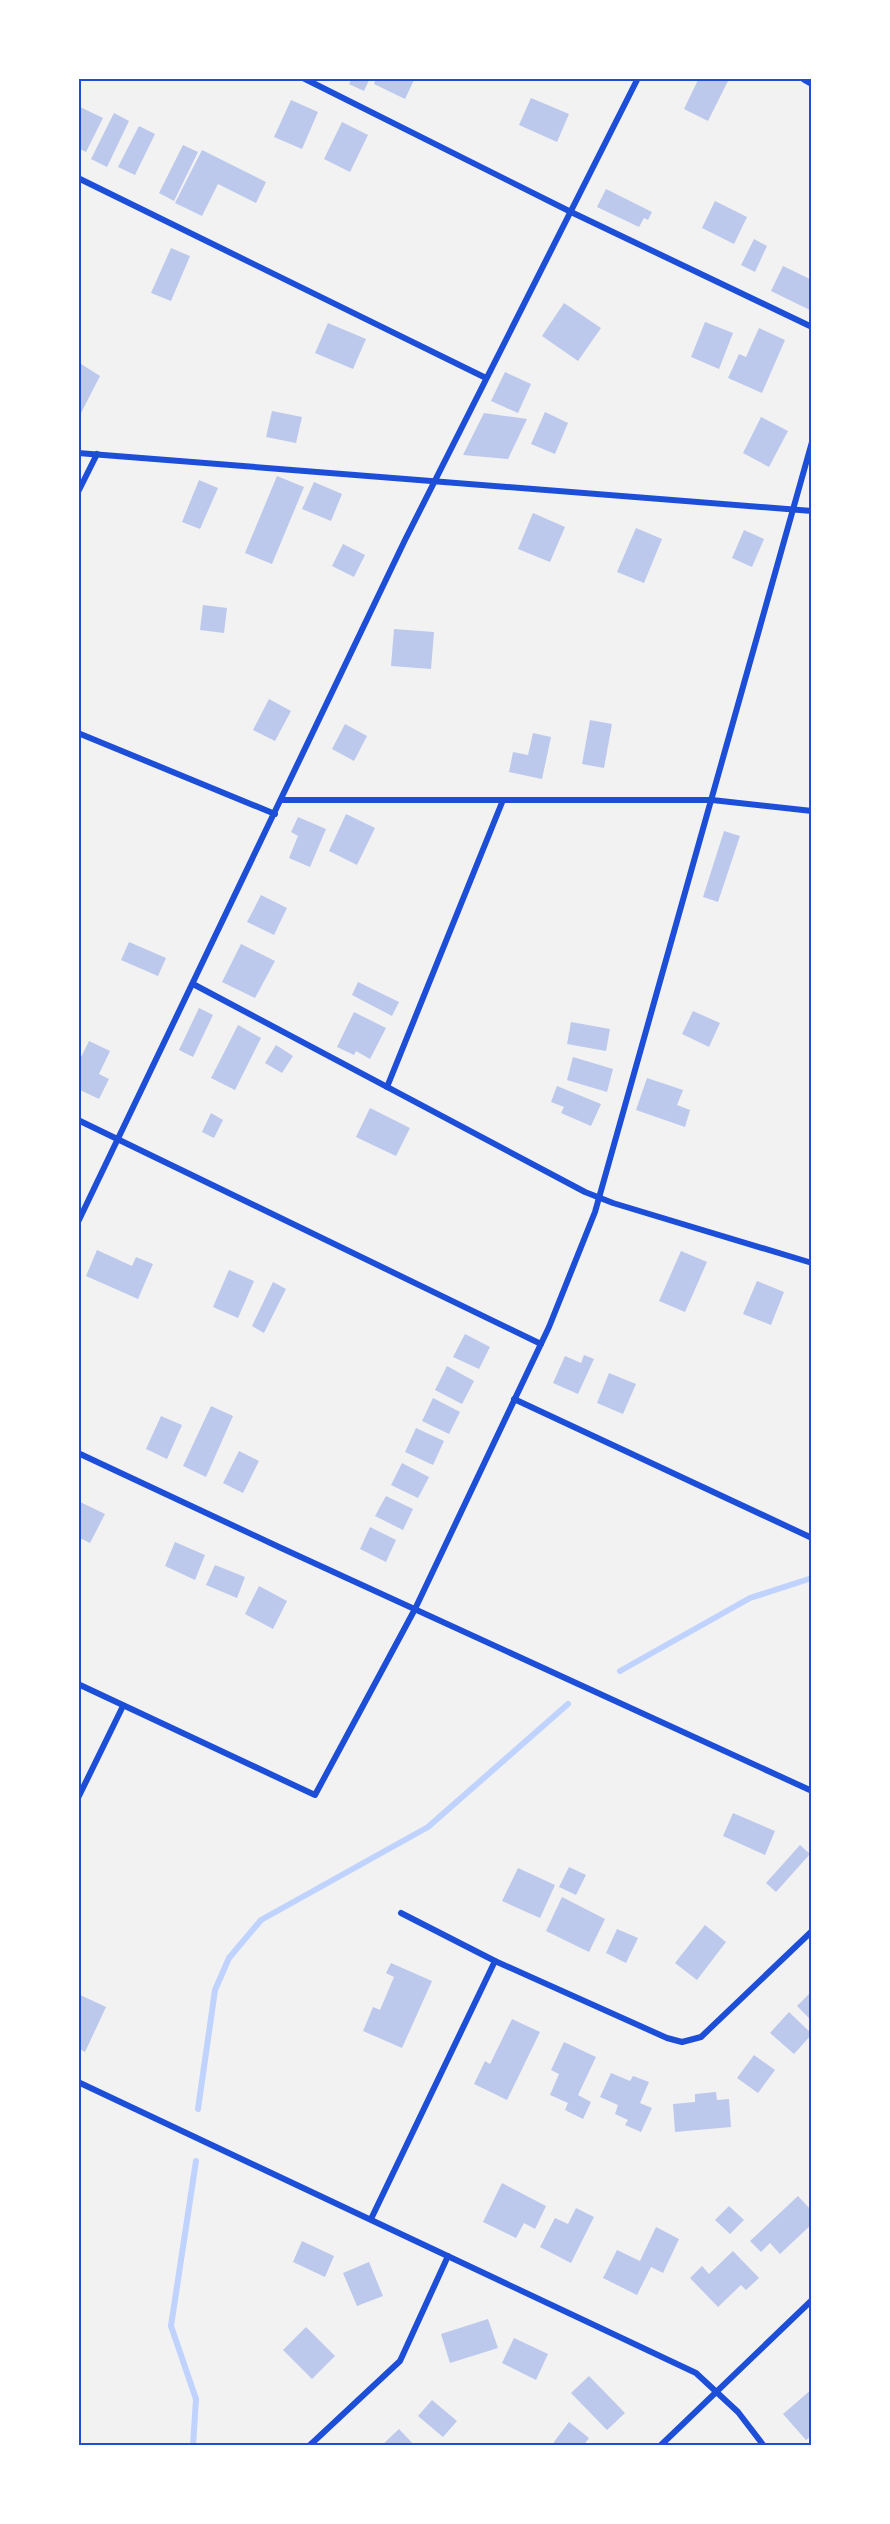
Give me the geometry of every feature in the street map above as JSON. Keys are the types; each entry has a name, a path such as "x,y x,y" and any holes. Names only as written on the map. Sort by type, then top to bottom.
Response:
{"street":[{"path":"303,78 571,212 812,327"},
{"path":"78,1222 435,480 638,78"},
{"path":"804,78 812,82"},
{"path":"78,178 486,378"},
{"path":"78,1684 315,1795 415,1609 540,1344 599,1198 812,442"},
{"path":"78,453 812,511"},
{"path":"78,492 97,454"},
{"path":"78,733 275,814"},
{"path":"282,800 712,800 812,811"},
{"path":"387,1087 503,800"},
{"path":"193,984 599,1198 812,1263"},
{"path":"78,1120 540,1344"},
{"path":"514,1399 812,1538"},
{"path":"78,1453 812,1791"},
{"path":"78,1798 123,1706"},
{"path":"401,1913 495,1961 667,2038 682,2042 701,2037 812,1931"},
{"path":"371,2219 495,1961"},
{"path":"78,2082 696,2373 738,2412 764,2446"},
{"path":"309,2446 400,2361 448,2256"},
{"path":"660,2446 812,2300"}],"building":[{"path":"352,78 370,78 364,91 349,84"},
{"path":"376,78 415,78 405,99 374,84"},
{"path":"699,78 729,79 708,121 684,109"},
{"path":"531,98 569,114 557,142 519,125"},
{"path":"291,100 318,112 302,149 274,137"},
{"path":"78,106 103,118 86,152 78,148"},
{"path":"114,113 129,121 107,167 91,159"},
{"path":"342,122 368,135 350,172 324,159"},
{"path":"139,126 155,134 135,175 118,167"},
{"path":"183,145 198,152 174,201 159,193"},
{"path":"202,150 266,182 256,203 218,184 202,216 175,203"},
{"path":"606,189 652,212 648,220 644,218 639,227 597,207"},
{"path":"715,201 747,217 734,244 702,228"},
{"path":"754,239 767,246 755,272 741,265"},
{"path":"171,248 190,256 171,301 151,293"},
{"path":"783,266 812,280 812,311 771,291"},
{"path":"564,303 601,328 578,361 542,336"},
{"path":"705,322 733,333 719,369 691,357"},
{"path":"328,323 366,339 353,369 315,353"},
{"path":"759,328 785,340 762,393 728,378 739,354 746,357"},
{"path":"78,362 100,376 81,413 78,411"},
{"path":"505,372 531,384 518,413 491,401"},
{"path":"272,411 302,417 296,443 266,437"},
{"path":"545,412 568,423 555,454 531,444"},
{"path":"484,413 527,419 508,459 463,455"},
{"path":"761,417 788,431 769,467 743,453"},
{"path":"277,476 304,487 272,564 245,553"},
{"path":"199,480 218,488 200,529 182,522"},
{"path":"314,482 342,494 331,521 302,509"},
{"path":"533,513 565,527 550,562 518,549"},
{"path":"636,528 662,539 644,583 617,572"},
{"path":"744,530 764,539 752,567 732,558"},
{"path":"343,544 365,555 354,577 332,566"},
{"path":"203,605 227,608 224,633 200,630"},
{"path":"394,629 434,632 431,669 391,666"},
{"path":"269,699 291,711 275,741 253,730"},
{"path":"590,720 612,724 604,768 582,764"},
{"path":"345,724 367,736 354,761 332,749"},
{"path":"533,733 551,737 542,779 509,772 513,752 528,755"},
{"path":"346,814 375,828 357,865 329,851"},
{"path":"298,817 326,829 310,867 289,858 298,836 291,832"},
{"path":"724,831 740,836 718,902 703,897"},
{"path":"261,895 287,908 274,935 247,922"},
{"path":"129,942 166,958 158,976 121,960"},
{"path":"241,944 275,961 255,998 222,982"},
{"path":"358,982 399,1002 392,1016 352,995"},
{"path":"199,1008 213,1015 193,1057 179,1050"},
{"path":"693,1011 720,1023 709,1047 682,1034"},
{"path":"354,1012 386,1028 370,1059 356,1051 354,1055 337,1047"},
{"path":"571,1022 610,1029 606,1051 567,1044"},
{"path":"238,1025 261,1038 235,1090 211,1078"},
{"path":"89,1041 110,1051 99,1074 109,1079 99,1099 78,1089 78,1063"},
{"path":"276,1045 293,1056 282,1073 265,1063"},
{"path":"573,1057 613,1069 607,1092 567,1080"},
{"path":"647,1078 683,1090 677,1105 690,1110 685,1127 636,1110"},
{"path":"557,1086 601,1104 591,1126 561,1113 564,1107 551,1102"},
{"path":"370,1108 410,1128 396,1156 356,1137"},
{"path":"211,1113 223,1120 214,1138 202,1132"},
{"path":"97,1250 132,1266 136,1257 153,1264 138,1299 86,1276"},
{"path":"681,1251 707,1262 685,1312 659,1301"},
{"path":"229,1270 254,1281 238,1318 213,1307"},
{"path":"757,1281 784,1292 771,1325 743,1314"},
{"path":"273,1282 286,1289 264,1333 252,1326"},
{"path":"465,1334 490,1347 479,1369 453,1357"},
{"path":"584,1355 594,1359 578,1394 553,1383 565,1356 581,1363"},
{"path":"447,1366 474,1381 462,1404 435,1390"},
{"path":"609,1373 636,1384 623,1414 597,1403"},
{"path":"433,1398 460,1412 449,1434 422,1421"},
{"path":"211,1406 233,1416 206,1477 183,1466"},
{"path":"161,1416 182,1425 167,1459 146,1449"},
{"path":"416,1428 444,1441 433,1465 405,1452"},
{"path":"239,1451 259,1461 243,1493 223,1483"},
{"path":"402,1463 429,1477 418,1498 391,1485"},
{"path":"386,1496 413,1509 403,1530 375,1516"},
{"path":"78,1501 105,1514 90,1543 78,1537"},
{"path":"370,1527 396,1540 386,1562 360,1549"},
{"path":"175,1542 205,1555 195,1580 165,1566"},
{"path":"215,1565 245,1577 237,1598 206,1585"},
{"path":"259,1586 287,1601 273,1629 245,1614"},
{"path":"733,1813 775,1831 765,1855 723,1836"},
{"path":"800,1845 810,1854 776,1892 766,1883"},
{"path":"569,1867 586,1875 576,1895 559,1887"},
{"path":"518,1868 555,1885 540,1918 502,1901"},
{"path":"562,1897 605,1919 589,1952 546,1931"},
{"path":"705,1925 726,1942 697,1980 675,1963"},
{"path":"617,1929 638,1938 626,1963 606,1953"},
{"path":"391,1963 432,1981 402,2048 363,2031 373,2007 380,2010 394,1977 386,1973"},
{"path":"812,1991 812,2021 797,2006"},
{"path":"78,1994 106,2007 85,2052 78,2048"},
{"path":"789,2012 812,2034 794,2054 770,2033"},
{"path":"512,2019 540,2032 507,2100 474,2084 485,2061 490,2064"},
{"path":"564,2042 596,2057 578,2095 591,2102 583,2119 565,2110 568,2103 550,2095 559,2074 551,2070"},
{"path":"754,2055 775,2070 758,2093 737,2078"},
{"path":"611,2073 630,2081 633,2076 649,2082 640,2103 652,2108 641,2132 625,2125 628,2120 615,2114 618,2105 600,2097"},
{"path":"716,2092 717,2100 729,2099 731,2127 675,2132 673,2104 695,2102 695,2094"},
{"path":"502,2183 546,2206 535,2229 524,2223 516,2238 483,2222"},
{"path":"798,2196 812,2211 812,2224 780,2254 770,2243 761,2252 750,2241"},
{"path":"729,2206 744,2220 730,2234 715,2220"},
{"path":"576,2208 594,2217 571,2263 540,2247 555,2218 568,2224"},
{"path":"656,2227 679,2239 663,2273 651,2267 637,2295 603,2278 617,2250 640,2261"},
{"path":"302,2241 334,2256 325,2277 293,2262"},
{"path":"733,2251 759,2278 746,2290 741,2285 718,2307 690,2278 702,2266 709,2274"},
{"path":"369,2262 383,2296 357,2306 343,2273"},
{"path":"488,2319 498,2348 450,2363 441,2334"},
{"path":"306,2327 335,2356 312,2379 283,2350"},
{"path":"514,2338 548,2354 536,2380 502,2363"},
{"path":"589,2376 625,2413 607,2430 571,2393"},
{"path":"812,2389 812,2435 806,2440 783,2414"},
{"path":"432,2400 457,2421 443,2437 418,2416"},
{"path":"569,2422 589,2438 583,2446 551,2446"},
{"path":"399,2429 415,2446 381,2446"}],"waterway":[{"path":"620,1671 750,1598 812,1578"},
{"path":"198,2109 215,1990 229,1958 261,1920 428,1827 568,1704"},
{"path":"193,2446 196,2399 171,2326 196,2161"}]}
